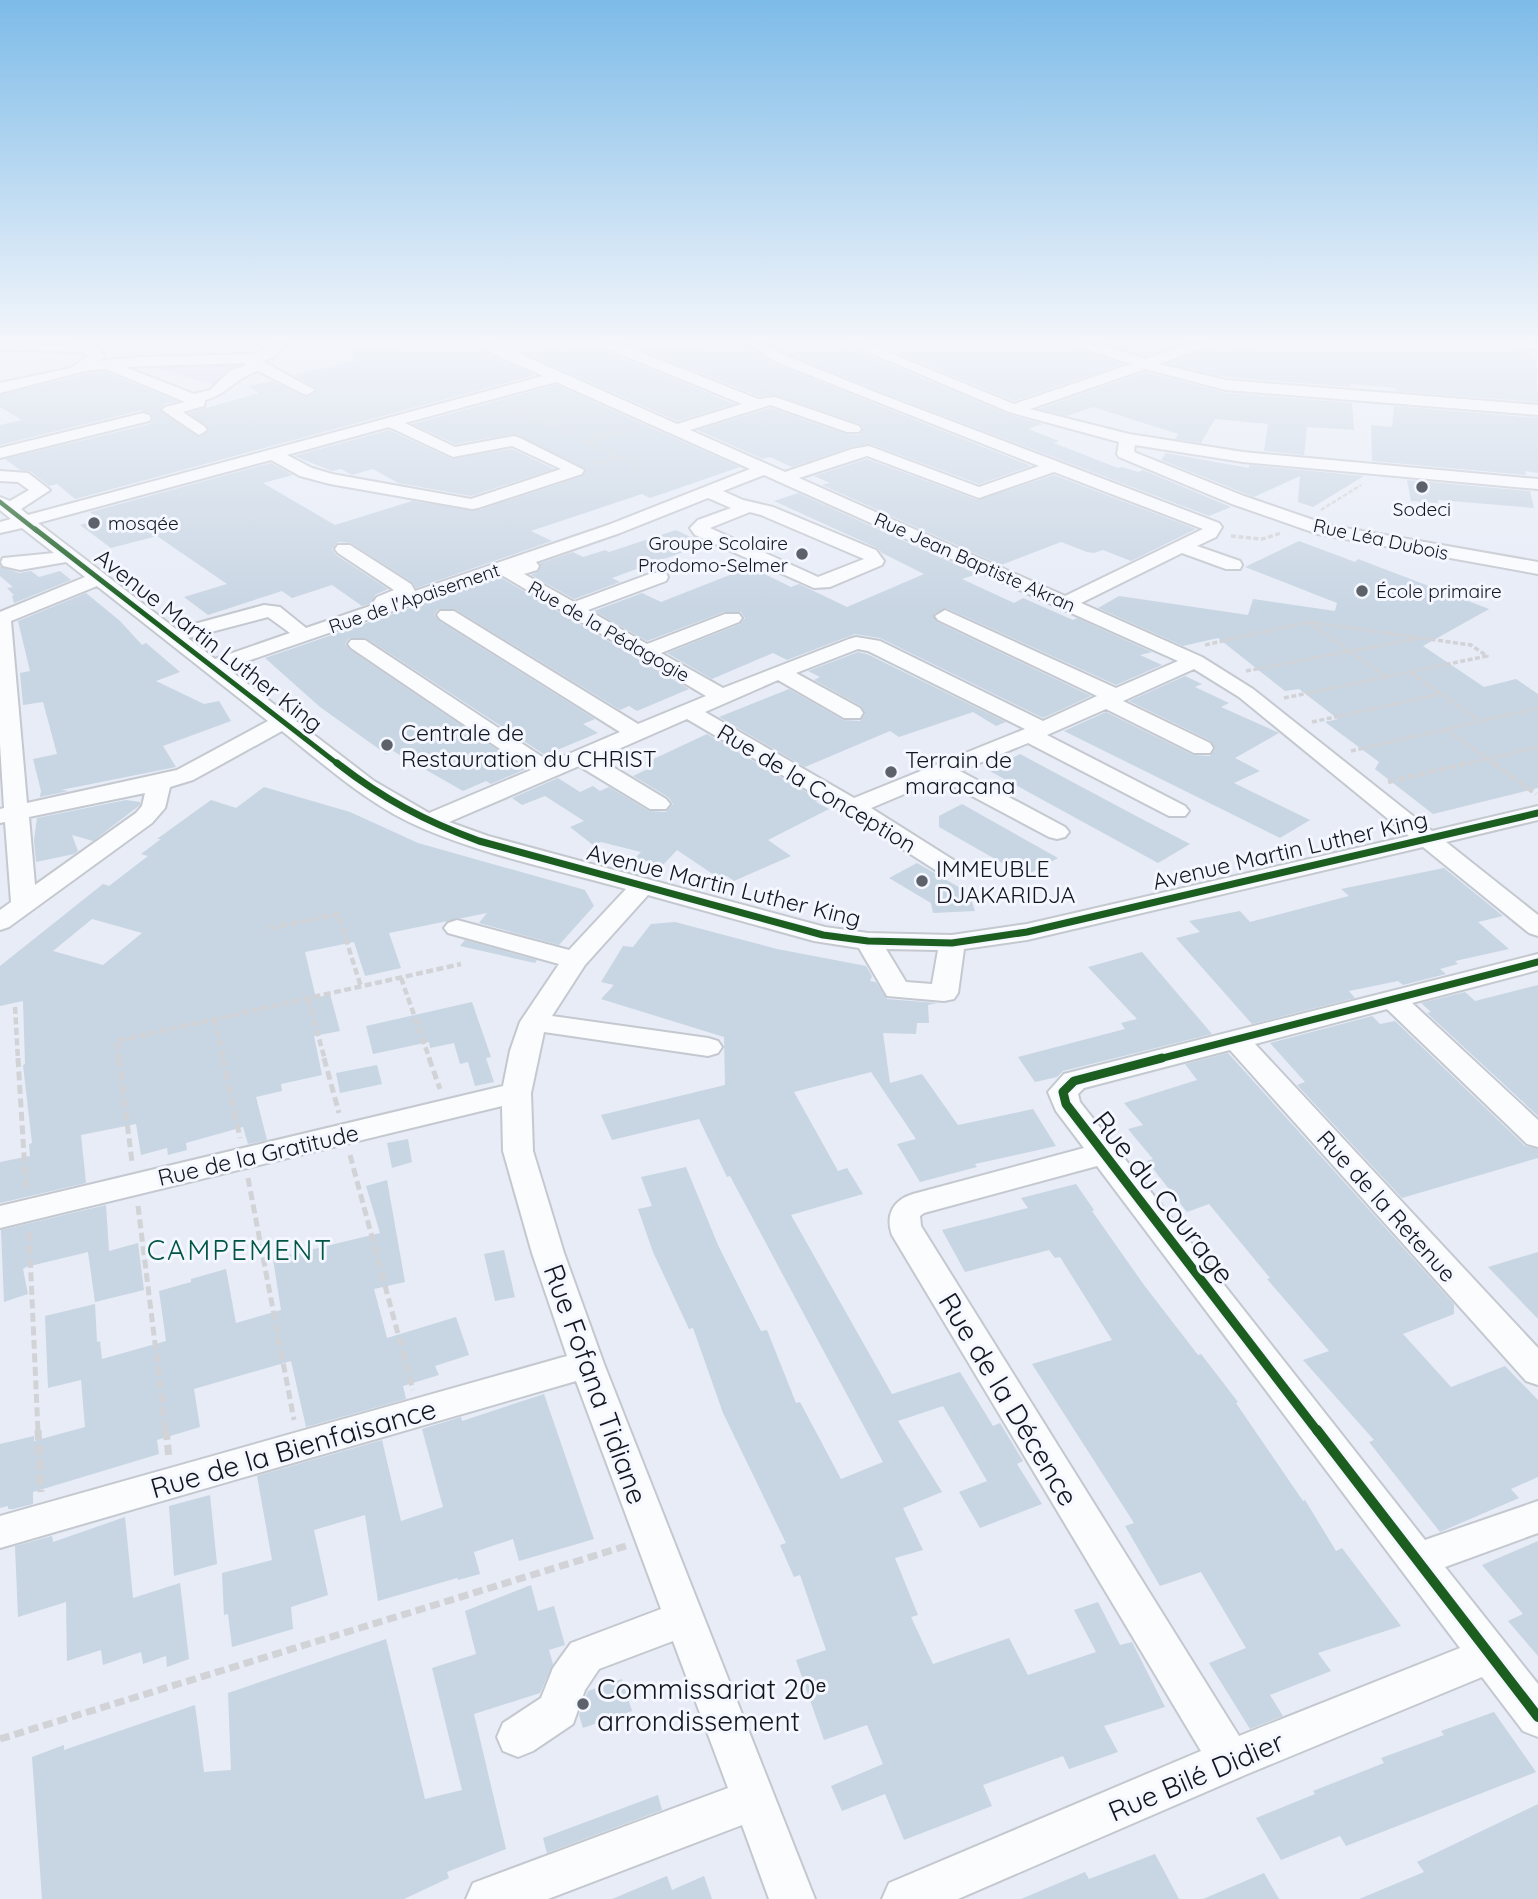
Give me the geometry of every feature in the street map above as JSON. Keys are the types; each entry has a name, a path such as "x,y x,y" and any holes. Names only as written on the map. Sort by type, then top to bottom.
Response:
{"street":[{"path":"0,453 83,433"},
{"path":"14,534 273,454 352,433"},
{"path":"413,433 453,452 514,441 576,470"},
{"name":"Rue Jean Baptiste Akran","path":"681,433 767,468 1186,656 1221,676 1259,703 1538,928"},
{"path":"966,433 1207,522 1213,527 1210,533 1065,603"},
{"path":"1104,433 1128,439 1243,457 1538,484"},
{"name":"Rue Léa Dubois","path":"1128,439 1125,454 1238,500 1324,530 1538,568"},
{"path":"787,477 858,452 869,451 979,493 1054,466"},
{"path":"273,454 306,472 330,479 472,503 576,470"},
{"path":"610,535 767,468"},
{"path":"0,476 22,477 41,490 14,534 20,564 69,556"},
{"path":"706,494 767,511 869,554 875,561 823,583 814,582 699,528 748,507"},
{"name":"Avenue Martin Luther King","path":"14,534 69,556 366,786 428,822 480,841 822,935 868,941 952,943 1027,932 1538,813"},
{"name":"Rue de la Pédagogie","path":"610,535 509,573 723,697"},
{"name":"Rue de l'Apaisement","path":"209,664 610,535"},
{"path":"1181,547 1233,565"},
{"path":"209,664 406,592 404,588 344,549"},
{"path":"570,610 659,577"},
{"path":"24,905 8,814 1,619 98,579"},
{"path":"173,636 264,611 273,611 298,630"},
{"path":"447,615 636,733"},
{"path":"945,616 1110,698 1202,748"},
{"path":"645,652 732,618"},
{"path":"428,822 856,643 873,645 1177,811"},
{"path":"358,644 548,771"},
{"path":"853,807 1036,732 1110,698 1186,656"},
{"path":"779,673 852,713"},
{"name":"Rue de la Conception","path":"688,711 853,807 946,866"},
{"path":"8,814 159,783 204,767 282,722"},
{"path":"581,757 658,804"},
{"path":"942,771 1057,832"},
{"path":"0,922 144,818 153,808 159,783"},
{"name":"Rue Fofana Tidiane","path":"642,887 575,960 534,1022 524,1051 516,1093 518,1151 548,1253 587,1364 792,1899"},
{"path":"457,928 575,960"},
{"path":"868,941 897,990 944,993 952,943"},
{"name":"Rue du Courage","path":"1538,962 1073,1081 1063,1092 1066,1104 1538,1717"},
{"path":"1393,1000 1538,1136"},
{"path":"534,1022 708,1047"},
{"name":"Rue de la Retenue","path":"1236,1040 1538,1371"},
{"name":"Rue de la Gratitude","path":"14,1214 516,1093"},
{"name":"Rue de la Décence","path":"1104,1153 913,1205 906,1211 903,1222 908,1235 1230,1760"},
{"name":"Rue de la Bienfaisance","path":"0,1532 587,1364"},
{"path":"1418,1560 1538,1517"},
{"path":"518,1737 558,1710 567,1681 585,1656 684,1619"},
{"name":"Rue Bilé Didier","path":"905,1899 1230,1760 1489,1655"},
{"path":"489,1899 752,1800"}],"path":[{"path":"570,433 706,494"},
{"path":"588,441 616,433"},
{"path":"576,470 620,456"},
{"path":"1210,533 1262,539 1294,528 1349,494 1377,470"},
{"path":"1186,656 1308,622 1471,645 1487,656 1259,703"},
{"path":"1308,622 1387,677"},
{"path":"1221,676 1423,638"},
{"path":"1410,672 1479,722"},
{"path":"1288,727 1441,694"},
{"path":"1325,756 1538,708"},
{"path":"1446,729 1538,795"},
{"path":"1364,787 1538,747"},
{"path":"270,928 338,914 361,987"},
{"path":"172,1482 117,1041 461,964"},
{"path":"401,978 446,1109"},
{"path":"308,999 419,1412"},
{"path":"15,1007 14,1214 43,1520"},
{"path":"215,1019 299,1446"},
{"path":"0,1739 653,1538"}],"building":[{"path":"0,433 50,433 0,445"},
{"path":"114,433 193,433 200,437 205,433 321,433 75,499 57,484 49,486 30,471 20,470 5,459"},
{"path":"379,433 395,433 452,459 512,449 554,469 471,496 398,483 373,469 352,475 341,469 332,471 294,456"},
{"path":"431,433 663,433 740,467 650,498 642,494 531,531 552,541 416,588 412,582 351,543 338,542 332,549 336,555 388,589 375,595 372,603 362,606 332,585 292,598 282,591 208,615 184,597 227,584 157,536 111,548 80,525 99,519 90,512 271,463 293,475 263,483 335,525 412,501 479,510 583,476 586,469 515,434 455,444"},
{"path":"703,433 842,433 859,435 860,433 947,433 1031,466 979,484 870,444 851,447 792,467 770,457 763,459"},
{"path":"988,433 1037,433 1059,441 1054,443 1118,468 1138,472 1143,470 1231,507 1209,516"},
{"path":"1174,433 1207,433 1201,443 1175,439 1178,434"},
{"path":"1267,433 1306,433 1304,455 1264,451"},
{"path":"1371,433 1538,433 1538,473 1525,471 1526,475 1372,461"},
{"path":"1166,453 1249,468 1249,465 1364,476 1313,507 1298,502 1300,476 1254,497 1161,460"},
{"path":"867,459 978,500 1054,475 1196,529 1131,561 1103,550 1087,552 1061,542 1001,565 822,485 830,483 814,476"},
{"path":"1407,480 1530,491 1534,508 1438,500 1438,503 1411,501"},
{"path":"798,493 977,574 962,579 1014,603 1023,598 1073,620 1077,618 1152,652 1140,655 1162,665 1116,685 946,608 934,614 937,622 1091,696 1043,718 880,638 855,634 787,660 773,653 712,679 667,653 740,624 745,618 741,612 724,612 647,641 594,611 642,593 661,602 750,567 791,587 799,584 847,607 924,574 877,548 774,501"},
{"path":"676,530 705,544 612,578 620,582 574,599 531,575 539,571 540,563 573,552 583,557 605,550 609,552"},
{"path":"1299,541 1355,562 1358,559 1489,609 1423,646 1484,687 1516,679 1538,694 1538,788 1433,814 1375,769 1379,762 1325,722 1338,719 1299,689 1285,691 1218,638 1183,646 1098,608 1119,596 1248,615 1253,599 1335,611 1337,603 1245,567"},
{"path":"0,566 19,573 31,571 39,577 60,571 71,580 14,603 14,595 7,588 13,587 0,576"},
{"path":"500,577 689,689 637,711 629,706 620,710 455,609 438,609 434,615 439,621 595,719 583,724 598,733 545,755 366,638 349,638 345,644 350,650 526,769 491,784 486,781 463,791 393,751 386,754 320,707 265,658"},
{"path":"86,593 120,621 142,645 146,643 180,672 156,681 204,704 219,701 231,721 163,746 176,767 61,790 69,791 40,797 33,759 57,754 43,702 23,705 20,673 30,671 18,621"},
{"path":"858,652 1006,722 996,726 973,712 899,737 890,731 805,767 719,717 789,689 843,720 860,721 865,714 861,706 814,680 820,677 808,671"},
{"path":"1185,676 1202,684 1195,687 1229,703 1221,707 1279,733 1235,758 1260,771 1234,783 1310,820 1280,838 1064,731 1106,712 1193,755 1210,756 1215,749 1211,741 1129,701"},
{"path":"707,734 820,800 816,802 829,809 768,840 791,856 734,881 727,876 720,879 677,850 663,865 635,858 641,852 601,842 593,845 570,827 584,821 545,796 522,805 512,798 558,778 580,792 593,786 600,791 609,787 649,811 666,812 673,804 668,797 633,776 652,767 645,763"},
{"path":"1020,754 1190,844 1158,863 988,770"},
{"path":"264,787 350,812 418,843 585,890 594,906 559,945 479,923 487,913 389,933 401,968 365,976 354,942 305,952 316,998 330,994 340,1031 314,1036 322,1075 281,1084 282,1091 256,1097 267,1140 248,1144 243,1127 186,1143 187,1150 168,1155 167,1148 141,1155 136,1124 81,1135 86,1183 0,1203 0,1162 30,1156 29,1144 32,1143 23,1065 23,1001 0,1006 0,966 103,884 109,886 148,856 141,854 161,839 157,839 211,800 236,808","holes":["92,919 142,933 103,965 53,951"]},
{"path":"126,800 140,802 140,805 93,841 72,835 78,851 74,854 36,862 34,840 37,818"},
{"path":"962,804 1058,858 1025,876 939,827 939,816"},
{"path":"917,863 969,893 975,911 933,913 931,903 889,878"},
{"path":"1444,868 1503,916 1478,922 1509,949 1455,961 1458,964 1440,969 1446,974 1403,985 1398,981 1349,991 1355,998 1252,1024 1176,938 1200,932 1189,921 1240,911 1250,922 1349,896 1341,889"},
{"path":"675,922 777,949 866,966 872,976 870,981 876,982 887,999 937,1003 928,1005 929,1023 917,1023 916,1034 883,1033 890,1083 922,1074 958,1125 1033,1109 1056,1146 975,1164 977,1167 920,1182 897,1144 916,1139 871,1072 794,1092 838,1171 847,1168 863,1194 791,1215 892,1394 960,1372 993,1426 1000,1423 1023,1461 1017,1464 1042,1504 980,1528 959,1492 987,1481 943,1406 898,1421 942,1492 903,1508 923,1550 895,1558 918,1615 911,1617 933,1664 1009,1638 1028,1675 1096,1652 1074,1610 1098,1602 1120,1645 1132,1642 1165,1707 1104,1726 1118,1752 1069,1769 1063,1756 983,1785 992,1806 904,1840 885,1794 842,1811 831,1786 883,1764 867,1725 824,1740 796,1660 826,1650 800,1575 794,1577 780,1545 786,1543 723,1413 693,1328 689,1329 653,1252 638,1209 652,1206 641,1177 686,1167 718,1245 761,1331 767,1330 796,1403 800,1402 841,1479 883,1462 730,1176 727,1177 699,1119 612,1140 601,1115 725,1085 724,1037 601,999 614,985 601,982 623,946 633,947 651,924"},
{"path":"465,940 537,960 535,963 460,946"},
{"path":"1142,952 1212,1034 1063,1071 1057,1077 1035,1082 1018,1057 1125,1029 1121,1023 1137,1019 1088,967"},
{"path":"1538,985 1538,1116 1427,1013 1431,1012 1421,1003 1465,992 1475,1001"},
{"path":"472,1002 491,1057 486,1058 494,1082 475,1086 468,1062 460,1064 454,1043 430,1048 429,1042 373,1054 366,1026"},
{"path":"1372,1016 1380,1024 1395,1021 1525,1146 1538,1149 1538,1158 1402,1198 1297,1085 1305,1082 1270,1043"},
{"path":"1228,1053 1454,1304 1454,1314 1403,1334 1451,1387 1505,1366 1538,1400 1538,1477 1511,1489 1519,1498 1440,1532 1369,1442 1374,1440 1303,1360 1329,1351 1267,1279 1270,1278 1209,1204 1187,1212 1147,1161 1153,1159 1128,1129 1143,1125 1124,1103 1197,1080 1185,1064"},
{"path":"377,1065 382,1084 340,1093 336,1073"},
{"path":"408,1139 412,1162 392,1168 387,1143"},
{"path":"387,1180 405,1282 374,1289 387,1338 456,1317 469,1355 435,1366 439,1375 403,1386 406,1399 306,1427 291,1361 194,1389 200,1427 157,1440 159,1454 33,1492 33,1504 13,1509 8,1509 8,1506 0,1508 0,1444 34,1436 34,1441 85,1427 81,1380 48,1388 45,1316 95,1304 97,1342 100,1341 102,1359 166,1341 159,1291 226,1269 236,1323 281,1310 273,1259 380,1233 366,1186"},
{"path":"1076,1184 1144,1285 1238,1402 1236,1403 1303,1501 1305,1500 1336,1551 1342,1548 1401,1626 1318,1653 1331,1671 1270,1695 1283,1716 1250,1729 1209,1663 1246,1648 1201,1572 1160,1586 1125,1526 1134,1523 1032,1364 1112,1340 1060,1257 1055,1258 1049,1250 965,1272 942,1230 1028,1208 1021,1198"},
{"path":"106,1205 109,1251 138,1243 144,1290 95,1302 88,1252 26,1267 23,1269 28,1294 4,1302 1,1230"},
{"path":"504,1250 515,1297 495,1301 484,1254"},
{"path":"1538,1252 1538,1319 1488,1267"},
{"path":"544,1394 594,1539 519,1561 513,1539 474,1552 480,1574 378,1601 365,1515 314,1530 328,1595 291,1607 293,1629 232,1647 228,1614 224,1615 222,1573 272,1560 257,1476 382,1440 401,1521 443,1507 422,1429 461,1417 462,1421"},
{"path":"210,1495 217,1564 174,1576 169,1506"},
{"path":"125,1517 133,1598 180,1583 189,1659 167,1667 166,1656 143,1664 141,1652 103,1665 101,1650 67,1661 66,1602 18,1617 15,1546 52,1536 53,1542"},
{"path":"1538,1541 1538,1656 1508,1621 1523,1614 1482,1565"},
{"path":"531,1585 538,1611 554,1606 565,1645 549,1650 553,1664 540,1693 474,1714 506,1849 447,1872 449,1878 404,1899 42,1899 32,1757 64,1745 64,1750 195,1705 204,1772 231,1770 228,1693 386,1639 425,1799 462,1790 432,1668 476,1654 465,1611"},
{"path":"622,1679 632,1711 583,1728 579,1715 588,1691"},
{"path":"1494,1712 1536,1772 1346,1846 1340,1836 1281,1860 1256,1818 1315,1794 1313,1791 1384,1763 1381,1758 1444,1735 1441,1731"},
{"path":"658,1795 662,1810 547,1853 543,1838"},
{"path":"1538,1804 1538,1899 1359,1899 1424,1872 1417,1862"},
{"path":"1155,1854 1179,1899 1021,1899 1085,1872 1089,1879"},
{"path":"1264,1873 1279,1899 1203,1899"},
{"path":"667,1876 672,1890 704,1876 712,1899 612,1899"}],"cycle path":[{"path":"0,502 366,786 428,822 479,841 823,935 868,941 952,943 1027,932 1538,813"},
{"path":"1538,962 1074,1081 1063,1092 1066,1104 1538,1717"}],"place":[{"name":"Sodeci","path":"1422,487"},
{"name":"mosqée","path":"94,523"},
{"name":"Groupe Scolaire Prodomo-Selmer","path":"802,554"},
{"name":"École primaire","path":"1362,591"},
{"name":"Centrale de Restauration du CHRIST","path":"387,745"},
{"name":"Terrain de maracana","path":"891,772"},
{"name":"IMMEUBLE DJAKARIDJA","path":"922,881"},
{"name":"Commissariat 20ᵉ arrondissement","path":"583,1704"}],"district":[{"name":"CAMPEMENT","path":"240,1249"}]}
